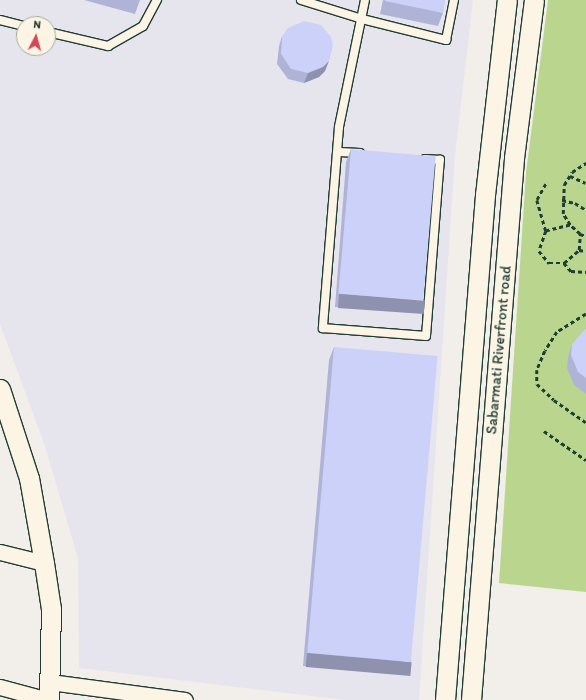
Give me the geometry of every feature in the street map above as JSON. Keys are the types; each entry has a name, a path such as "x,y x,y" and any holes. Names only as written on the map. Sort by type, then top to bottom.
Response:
{"street":[{"name":"Sabarmati Riverfront road","path":"445,700 485,195 507,0"},
{"name":"Sabarmati Riverfront road","path":"471,700 514,158 534,0"},
{"path":"0,389 29,478 44,563 51,609 49,694"},
{"path":"0,552 44,563"},
{"path":"0,687 49,694 185,700"}],"lane":[{"path":"56,34 108,46 143,26 157,0"},
{"path":"301,0 362,19 446,40 454,0"},
{"path":"365,0 339,127 339,152 323,328 426,336 440,160 417,158"},
{"path":"0,20 16,24"},
{"path":"339,152 370,154"}],"path":[{"path":"586,163 570,176 564,185 562,200 563,214 570,225 580,234 586,236"},
{"path":"570,176 586,183"},
{"path":"546,184 537,200 546,231 539,251 549,263 564,263 579,250 580,234"},
{"path":"562,200 576,203 586,210"},
{"path":"546,231 570,225"},
{"path":"579,250 586,251"},
{"path":"564,263 571,271 586,272"},
{"path":"586,314 557,332 545,350 537,370 537,384 554,400 586,422"},
{"path":"544,431 586,460"}],"shaded area":[{"path":"0,0 473,0 455,156 419,700 345,700 79,668 78,559 45,446 0,324"}],"green space":[{"path":"548,0 586,0 586,592 499,583 526,173"}],"building":[{"path":"385,0 445,0 443,13"},
{"path":"304,21 321,25 331,37 333,45 329,61 323,67 308,73 291,69 281,54 282,36 288,28"},
{"path":"351,149 436,156 423,301 338,293"},
{"path":"586,328 586,378 578,372 571,355 572,344"},
{"path":"334,347 438,356 411,662 307,653"}]}
